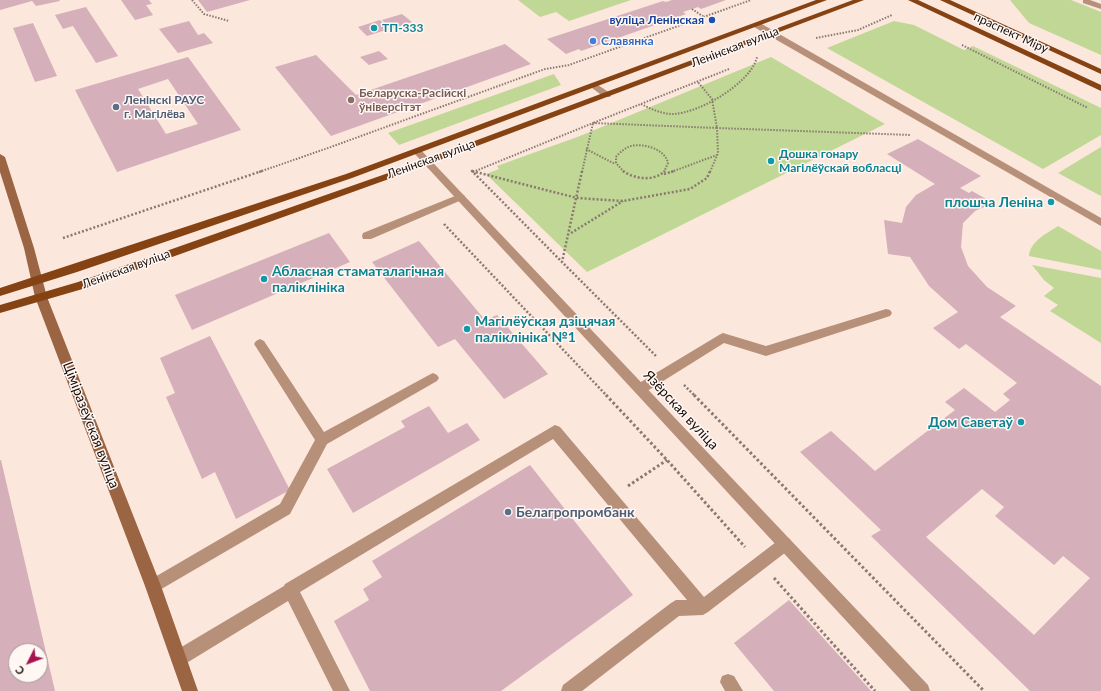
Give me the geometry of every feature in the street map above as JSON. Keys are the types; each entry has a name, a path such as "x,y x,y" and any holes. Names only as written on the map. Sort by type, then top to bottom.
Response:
{"main road":[{"name":"Ленінская вуліца","path":"0,292 37,281 349,176 595,86 823,0"},
{"name":"Ленінская вуліца","path":"0,309 82,285 427,162 860,0"},
{"name":"праспект Міру","path":"912,0 1101,88"},
{"name":"праспект Міру","path":"944,0 1101,72"},
{"name":"Ціміразеўская вуліца","path":"0,157 27,242 41,297 152,586 190,691"}],"street":[{"path":"1086,1 1101,7"},
{"path":"757,25 1101,223"},
{"path":"595,86 607,95"},
{"name":"Язёрская вуліца","path":"417,150 460,198 922,691"},
{"path":"367,236 460,198"},
{"path":"640,389 723,338 766,351 886,313"},
{"path":"260,344 322,440"},
{"path":"152,586 285,509 322,440 433,378"},
{"path":"179,658 555,431 703,607"},
{"path":"569,691 676,608 703,607 785,544"},
{"path":"291,590 342,691"}],"path":[{"path":"192,0 204,14 229,21"},
{"path":"63,238 328,148 545,69 569,65 751,0"},
{"path":"692,9 704,17"},
{"path":"750,60 790,44 858,30 892,15"},
{"path":"962,45 1088,108"},
{"path":"641,104 662,112 673,114 692,110 712,101 744,78 754,66 757,58"},
{"path":"472,171 730,68"},
{"path":"472,171 577,198 623,201 690,189 707,178 717,155 717,128 712,101 697,81"},
{"path":"593,123 912,135"},
{"path":"562,262 570,233 586,149 593,123"},
{"path":"616,164 615,158 618,153 624,149 641,146 650,147 664,154 668,159 669,165 667,170 661,174"},
{"path":"586,149 616,164 623,173 634,177 646,178 695,164 717,155"},
{"path":"472,171 670,370 984,691"},
{"path":"570,233 623,201"},
{"path":"430,209 667,460 875,691"},
{"path":"610,497 667,460"}],"green space":[{"path":"518,0 631,0 569,21 556,12 540,17"},
{"path":"1010,0 1071,0 1101,12 1101,55 1029,23"},
{"path":"894,21 914,25 964,50 973,46 1101,108 1101,135 1043,169 827,48"},
{"path":"771,57 885,124 587,272 486,174 499,169 497,166 580,136"},
{"path":"554,74 561,85 399,145 388,133"},
{"path":"1101,147 1101,196 1058,173"},
{"path":"1058,226 1101,251 1101,270 1029,256 1030,251 1036,242"},
{"path":"1032,265 1101,278 1101,343 1050,311 1058,305 1044,296 1054,288 1044,280"}],"building":[{"path":"0,0 60,1 36,6 32,1 0,10"},
{"path":"121,0 149,0 152,4 146,5 153,15 135,20"},
{"path":"198,0 250,0 207,12"},
{"path":"672,0 726,0 701,9 698,7 683,12 686,14 581,51 579,49 566,54 547,39 663,1 666,2"},
{"path":"86,7 118,56 96,63 73,26 63,29 55,15"},
{"path":"402,14 412,22 391,29 382,20"},
{"name":"ТП-333","path":"380,20 389,29 367,36 358,27"},
{"path":"189,21 198,35 204,33 213,43 178,53 159,29"},
{"path":"33,23 57,76 35,82 13,28"},
{"path":"505,44 531,64 331,136 275,67 316,55 356,95"},
{"path":"379,51 388,59 369,65 360,57"},
{"name":"Ленінскі РАУС г. Магілёва","path":"188,57 241,130 117,172 75,90","holes":["168,79 198,124 166,134 138,89"]},
{"name":"Дом Саветаў","path":"918,139 981,176 960,188 969,193 972,191 993,203 975,211 963,223 961,247 968,266 987,287 1016,306 1000,317 1101,386 1101,691 1030,691 871,536 881,530 800,452 831,431 875,471 955,410 945,402 964,388 995,412 1010,400 1003,394 1017,383 966,344 959,349 933,328 958,312 929,286 910,257 888,254 884,220 902,223 906,207 916,195 935,184 887,154","holes":["982,489 1004,507 995,516 1054,565 1063,556 1090,578 1034,635 926,537"]},
{"name":"Абласная стаматалагічная паліклініка","path":"329,233 350,262 192,330 175,295"},
{"name":"Магілёўская дзіцячая паліклініка №1","path":"419,241 485,320 497,315 548,374 504,399 455,339 438,347 372,262"},
{"path":"210,336 290,490 236,519 215,472 202,479 166,397 175,393 160,358"},
{"path":"429,406 448,433 467,423 480,440 353,513 327,469 405,427 401,421"},
{"path":"0,460 44,643 8,643 8,683 48,683 48,661 55,691 0,691"},
{"path":"530,465 633,595 501,691 370,691 334,621 369,600 363,589 382,577 372,561"},
{"path":"789,600 871,691 774,691 734,643"}],"place":[{"name":"вуліца Ленінская","path":"712,20"},
{"name":"ТП-333","path":"374,28"},
{"name":"Славянка","path":"593,41"},
{"name":"Беларуска-Расійскі ўніверсітэт","path":"351,100"},
{"name":"Ленінскі РАУС г. Магілёва","path":"116,107"},
{"name":"Дошка гонару Магілёўскай вобласці","path":"771,161"},
{"name":"плошча Леніна","path":"1051,202"},
{"name":"Абласная стаматалагічная паліклініка","path":"264,279"},
{"name":"Магілёўская дзіцячая паліклініка №1","path":"467,329"},
{"name":"Дом Саветаў","path":"1021,422"},
{"name":"Белагропромбанк","path":"508,512"}]}
